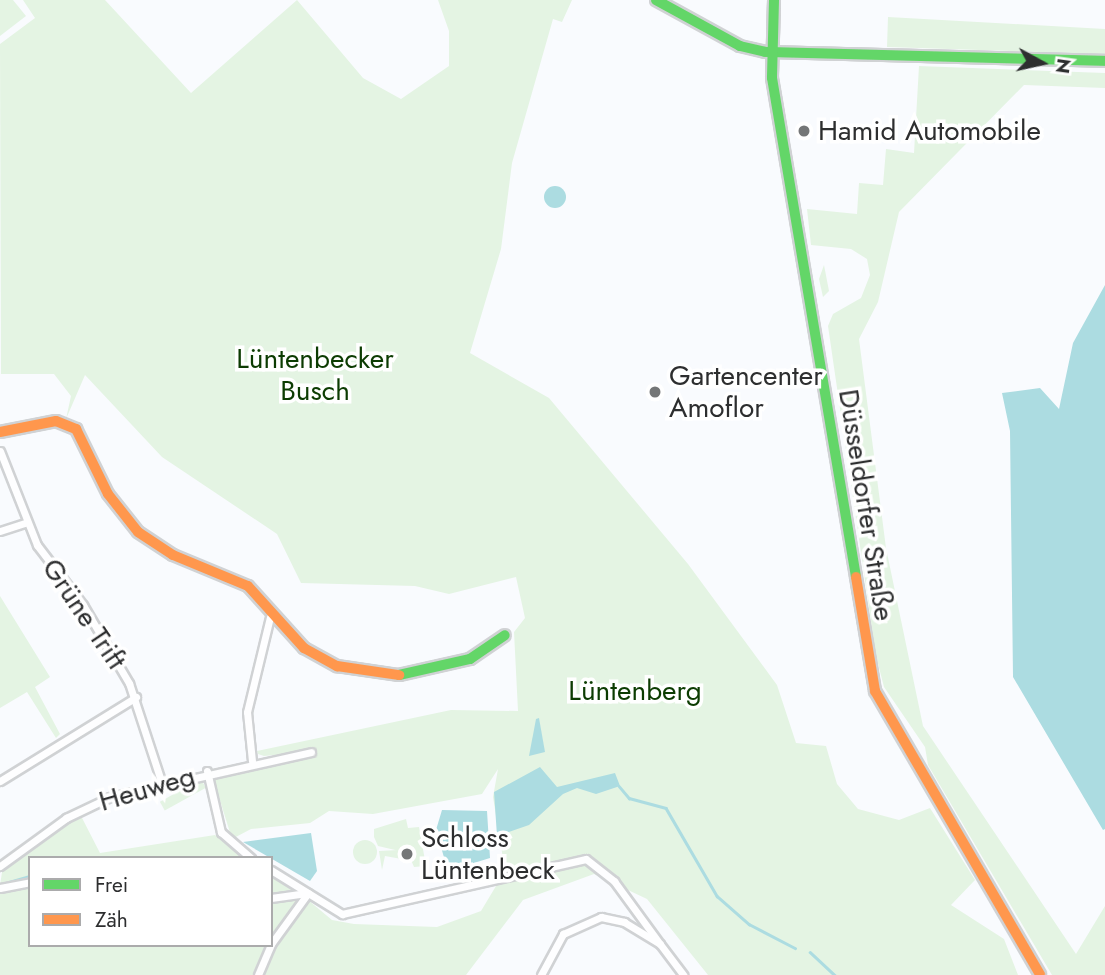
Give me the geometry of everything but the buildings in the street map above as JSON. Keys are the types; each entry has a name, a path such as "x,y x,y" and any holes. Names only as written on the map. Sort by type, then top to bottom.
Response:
{"main road":[{"path":"656,0 740,46 773,53 1105,61"},
{"name":"Düsseldorfer Straße","path":"774,0 773,53 876,691 1040,975"},
{"path":"0,432 56,421 76,429 108,495 138,532 173,555 248,586 270,617 322,659 376,676 413,674 470,659 505,635"}],"street":[{"name":"Grüne Trift","path":"1,454 25,523 96,624 136,697 161,780"},
{"path":"0,531 25,523"},
{"path":"252,761 247,712 270,617"},
{"path":"0,781 136,697"},
{"name":"Heuweg","path":"0,866 87,806 161,780 311,752"},
{"path":"207,771 221,832 249,856"},
{"path":"273,871 342,914 586,859 614,881 683,975"},
{"path":"0,888 28,881"},
{"path":"273,898 308,893"},
{"path":"273,942 308,893"},
{"path":"541,975 563,934 592,918 624,922 660,944"},
{"path":"258,975 270,947"}],"green space":[{"path":"0,0 13,0 26,16 0,36"},
{"path":"23,0 105,0 191,93 297,0 363,78 401,99 449,66 449,31 438,0 572,0 562,22 553,19 512,163 501,249 470,353 549,398 688,564 777,685 796,743 826,746 837,784 858,809 899,820 930,808 975,880 951,905 1004,939 1018,975 708,975 647,899 594,874 523,900 466,975 0,975 0,891 28,884 28,947 273,947 273,901 296,897 299,910 308,900 332,920 354,924 437,927 481,911 505,871 493,797 498,769 482,794 373,814 329,811 310,823 251,829 232,839 213,778 308,752 264,756 257,751 451,710 518,711 514,632 525,618 516,577 449,594 415,586 301,583 277,534 162,457 85,375 66,419 71,396 54,374 1,374 0,44 35,18"},
{"path":"888,17 1105,29 1105,54 887,47"},
{"path":"919,66 1105,73 1105,88 1024,85 899,212 878,302 859,339 886,548 923,726 1076,954 1105,906 1105,975 1052,975 928,765 925,747 884,687 876,656 828,326 833,314 861,298 870,275 867,259 851,249 811,245 807,209 857,214 859,183 883,185 886,149 914,153"},
{"path":"824,265 829,291 823,297 819,279"},
{"path":"0,596 50,677 35,687 60,734 56,738 27,692 0,708"},
{"path":"201,779 206,788 165,811 160,802"},
{"path":"80,814 100,853 215,835 242,856 28,856 28,879 0,885 3,866"},
{"path":"406,819 408,828 419,827 426,866 414,867 408,853 378,846 374,837 374,829"},
{"path":"365,840 376,847 377,852 370,863 365,864 354,857 353,852 360,841"},
{"path":"398,850 407,860 385,856 382,870 379,851"},
{"path":"273,875 290,885 294,889 273,894"}],"water":[{"path":"555,186 563,189 566,197 563,205 555,208 547,205 544,197 547,189"},
{"path":"1105,285 1103,830 1013,677 1010,431 1002,393 1040,388 1059,409 1073,343"},
{"path":"539,718 545,752 529,756 536,719"},
{"path":"540,767 557,787 615,773 620,786 596,794 577,788 563,794 529,825 497,836 494,792"},
{"path":"442,810 487,811 490,858 448,871 436,830"},
{"path":"311,833 317,871 310,881 273,859 273,856 267,856 243,842"}],"waterway":[{"path":"619,786 629,798 666,808 717,896 749,924 795,948"},
{"path":"9,882 28,877"},
{"path":"810,952 835,975"}],"traffic: fast":[{"path":"656,0 740,46 765,52 1105,61"},
{"path":"774,0 772,78 856,577"},
{"path":"399,675 470,659 505,635"}],"traffic: slow":[{"path":"0,432 56,421 76,429 108,494 138,532 173,555 248,586 304,648 337,666 399,675"},
{"path":"856,577 875,691 1040,975"}],"place":[{"name":"Hamid Automobile","path":"804,131"},
{"name":"Gartencenter Amoflor","path":"655,392"},
{"name":"Schloss Lüntenbeck","path":"407,854"}],"park label":[{"name":"Lüntenbecker Busch","path":"315,375"},
{"name":"Lüntenberg","path":"635,691"}]}
